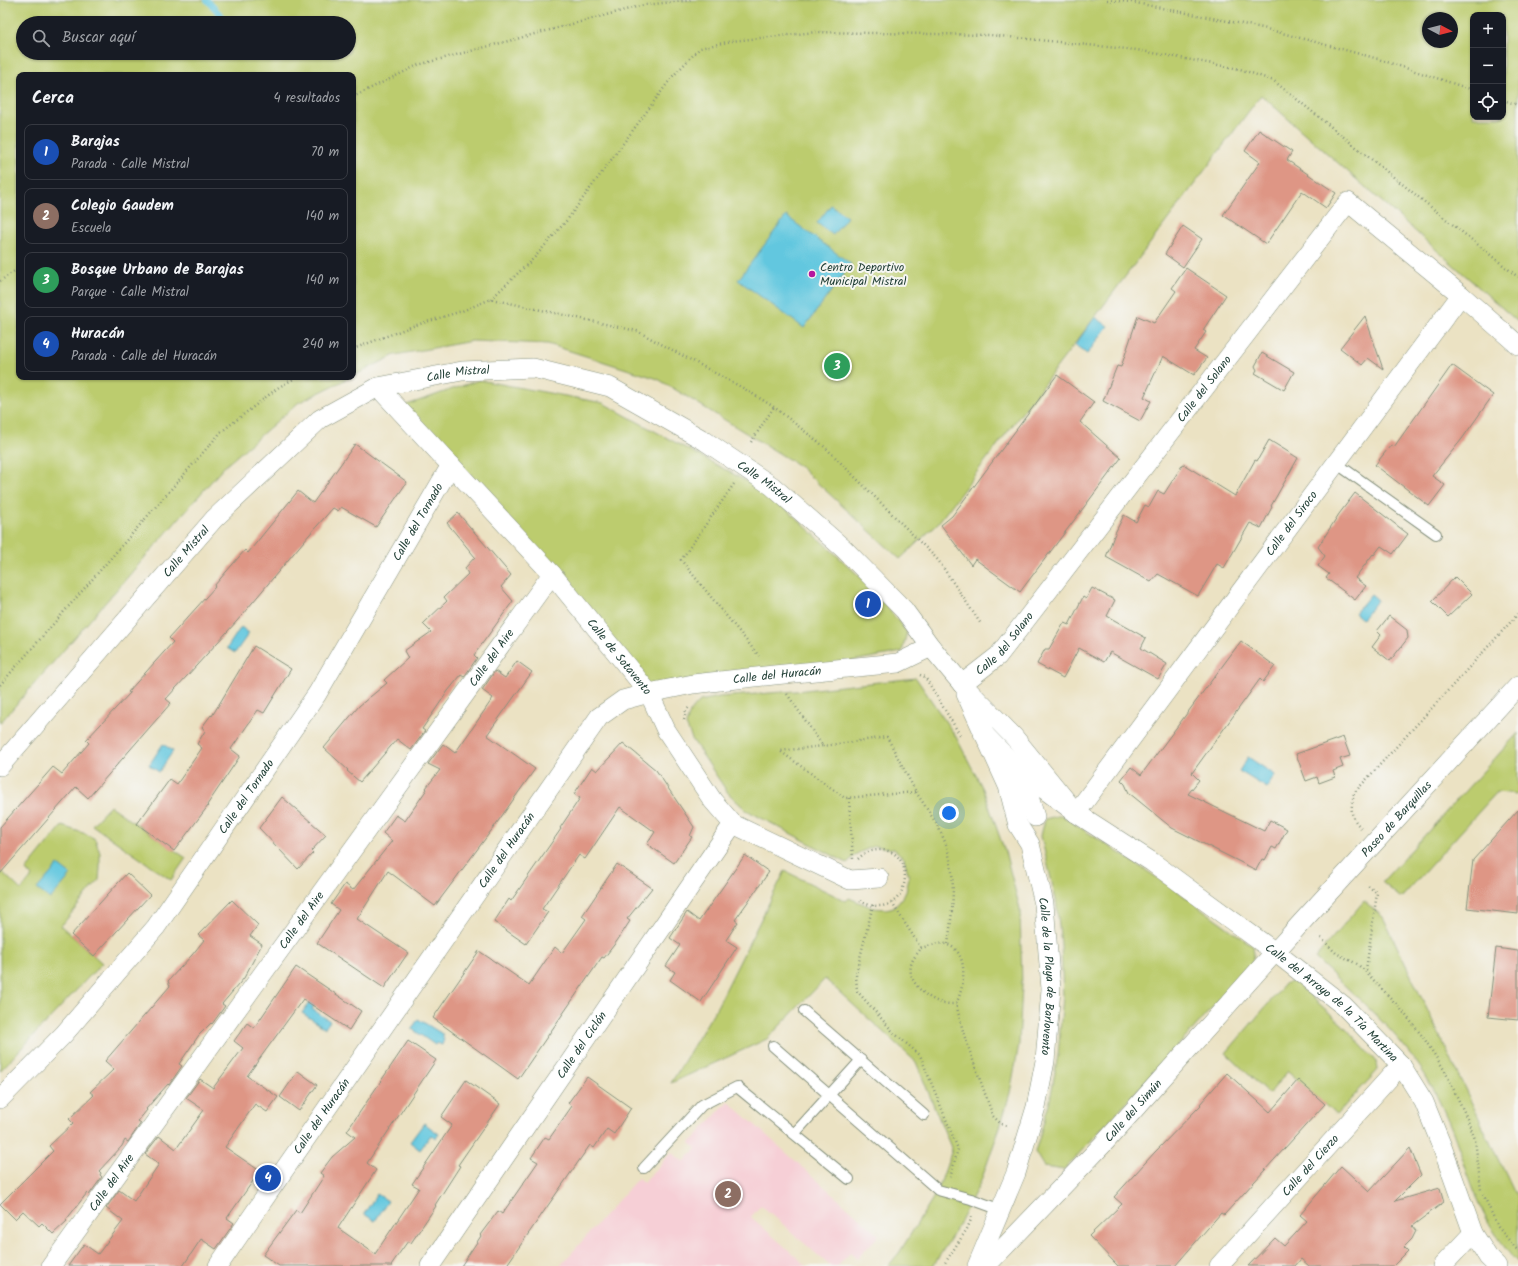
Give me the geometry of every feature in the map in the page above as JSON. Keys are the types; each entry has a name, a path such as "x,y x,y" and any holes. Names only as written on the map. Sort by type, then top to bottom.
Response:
{"street":[{"name":"Calle del Solano","path":"962,684 998,656 1348,202 1461,295"},
{"path":"1461,295 1518,345"},
{"name":"Calle del Siroco","path":"1076,813 1461,295"},
{"name":"Calle Mistral","path":"0,766 214,519 320,419 378,387 462,371 533,368 610,387 706,441 772,486 844,549 904,610 931,647 962,684"},
{"name":"Calle de Sotavento","path":"378,387 552,574 649,693 666,730 713,801 733,824 850,880 879,878"},
{"name":"Calle del Tornado","path":"0,1099 64,1034 156,928 317,694 451,465"},
{"name":"Calle del Aire","path":"51,1266 552,574"},
{"name":"Calle del Huracán","path":"218,1266 599,717 623,700 649,693 707,682 774,674 898,663 931,647"},
{"path":"962,684 1008,786 1018,825 1030,844"},
{"path":"962,684 1014,737 1076,813"},
{"name":"Paseo de Barquillas","path":"1275,952 1518,686"},
{"path":"983,733 1021,772 1076,813"},
{"path":"1014,737 1021,772 1035,817 1030,844"},
{"path":"1035,817 1055,804 1076,813"},
{"name":"Calle del Arroyo de la Tía Martina","path":"1076,813 1152,862 1275,952 1344,1006 1401,1065 1427,1109 1473,1233 1488,1257 1497,1266"},
{"name":"Calle del Ciclón","path":"430,1266 733,824"},
{"name":"Calle de la Playa de Barlovento","path":"977,1266 1016,1173 1036,1108 1046,1061 1051,989 1044,904 1030,844"},
{"name":"Calle del Simún","path":"986,1266 1106,1141 1275,952"},
{"name":"Calle del Cierzo","path":"1219,1266 1401,1065"},
{"path":"1442,1266 1473,1233"}],"lane":[{"path":"1336,463 1436,534"},
{"path":"804,1011 924,1115"},
{"path":"773,1046 938,1190 980,1202 1001,1210"},
{"path":"794,1134 861,1060"},
{"path":"644,1168 702,1105 737,1087 849,1180"}],"path":[{"path":"356,96 418,65 644,5 693,0"},
{"path":"1106,0 1131,2 1263,28 1375,58 1470,89"},
{"path":"356,348 413,326 462,311 491,299 536,257 567,220 672,77 700,48 732,41 816,32 990,35 1137,50 1240,69 1274,81 1518,277"},
{"path":"1506,101 1518,105"},
{"path":"0,281 16,270"},
{"path":"491,299 637,332 743,388 774,407 826,448 938,560 981,624"},
{"path":"0,685 221,432 279,387 292,380"},
{"path":"751,442 774,407"},
{"path":"735,482 681,560 759,657"},
{"path":"1364,831 1353,819 1351,809 1354,793 1518,614"},
{"path":"916,674 925,677 962,737"},
{"path":"787,694 823,746"},
{"path":"683,726 686,711 694,702"},
{"path":"916,792 845,798 780,751 887,737 916,792 933,818 949,854 953,888 952,915 948,944"},
{"path":"850,798 853,863 862,855 872,850 885,850 894,855 902,864 906,876 904,889 892,903 886,905 874,905 857,899"},
{"path":"1366,971 1377,893 1368,886"},
{"path":"892,903 921,948"},
{"path":"874,905 856,974 857,991 894,1033 920,1055 958,1149 946,1193"},
{"path":"956,1004 942,1003 930,997 914,982 910,973 911,964 921,948 935,944 948,944 958,952 963,967 963,980 960,995 956,1004 964,1035 993,1116 1001,1124 1010,1126"},
{"path":"1008,1133 1012,1119"},
{"path":"943,1266 967,1229 980,1202"}],"shaded area":[{"path":"728,1101 879,1235 857,1259 850,1253 838,1266 830,1266 761,1205 751,1217 807,1266 560,1266 638,1178 644,1183 671,1152 684,1162 696,1148 690,1143"}],"green space":[{"path":"0,0 1518,0 1518,322 1261,95 1095,317 938,523 900,559 798,465 658,379 548,344 472,341 395,355 356,374 356,72 16,72 16,380 345,380 298,403 224,467 0,723"},
{"path":"479,380 603,403 770,494 869,585 907,632 902,652 774,675 649,693 398,408"},
{"path":"916,678 956,737 983,789 1006,855 1020,909 1022,986 1019,1044 1010,1093 981,1181 954,1233 933,1266 888,1266 899,1253 938,1190 952,1150 916,1062 825,979 767,1039 671,1083 718,1005 785,871 846,901 849,898 873,908 886,909 894,907 906,892 909,877 904,858 894,849 875,846 858,853 847,863 746,810 728,793 692,739 686,725 690,712 700,701 719,697 796,691"},
{"path":"1518,733 1518,794 1497,792 1401,898 1382,882"},
{"path":"110,806 186,858 171,880 92,825"},
{"path":"1061,815 1176,890 1253,946 1254,955 1252,963 1064,1170 1044,1167 1035,1152 1050,1100 1058,1055 1063,997 1061,944 1056,900 1041,836 1045,819"},
{"path":"62,826 86,834 95,839 100,853 100,868 99,880 61,926 102,963 0,1071 0,870 21,890 32,877 26,870"},
{"path":"1364,901 1383,917 1518,1200 1518,1261 1513,1257 1496,1235 1488,1221 1475,1192 1448,1120 1431,1085 1420,1067 1378,1017 1315,958"},
{"path":"1295,982 1344,1026 1377,1063 1378,1070 1336,1115 1288,1071 1269,1094 1226,1053 1286,983"}],"water":[{"path":"831,205 847,217 833,235 817,223"},
{"path":"786,216 851,264 804,328 738,280"},
{"path":"1095,317 1108,326 1087,354 1075,345"},
{"path":"1371,594 1378,600 1362,619 1355,613"},
{"path":"241,627 249,633 235,653 227,648"},
{"path":"163,744 173,751 159,772 149,765"},
{"path":"1248,757 1275,775 1267,788 1239,771"},
{"path":"58,865 71,875 50,899 37,889"},
{"path":"311,1000 316,1003 312,1009 330,1021 325,1028 302,1013"},
{"path":"418,1019 444,1035 442,1037 444,1039 442,1045 437,1043 435,1045 412,1029"},
{"path":"424,1123 439,1134 436,1138 431,1135 420,1150 410,1142"},
{"path":"377,1194 388,1201 375,1221 364,1214"}],"building":[{"path":"1259,130 1292,152 1287,160 1336,193 1326,208 1302,191 1266,244 1223,215 1260,162 1245,151"},
{"path":"1183,226 1202,239 1183,267 1165,254"},
{"path":"1186,268 1226,295 1203,330 1206,332 1194,350 1207,358 1194,375 1163,356 1144,397 1151,401 1140,421 1103,401 1117,366 1121,367 1138,316 1154,323 1176,291 1172,288"},
{"path":"1365,316 1383,369 1368,358 1362,365 1340,348"},
{"path":"1262,353 1294,372 1284,390 1255,373 1257,370 1255,366"},
{"path":"1452,365 1493,395 1462,439 1432,476 1445,485 1429,506 1375,465 1391,445 1394,447"},
{"path":"1057,375 1094,402 1080,422 1121,458 1020,592 975,559 971,565 941,525 952,516"},
{"path":"1269,440 1298,458 1271,506 1272,507 1261,528 1250,523 1224,568 1217,564 1198,596 1158,574 1151,582 1106,557 1124,515 1136,522 1145,505 1149,507 1158,491 1164,494 1183,464 1235,496 1255,460 1257,461"},
{"path":"355,444 407,482 376,527 341,507 338,511 333,508 237,621 166,699 171,703 88,798 76,787 0,874 0,827 53,767 62,774 89,743 86,740 130,693 128,692 173,642 169,638 215,587 214,586 245,550 248,553 298,491 313,503"},
{"path":"1355,493 1408,534 1393,554 1381,546 1374,555 1373,554 1355,578 1366,586 1355,600 1326,578 1329,574 1318,566 1325,556 1318,547 1339,514"},
{"path":"458,513 511,575 501,587 513,601 474,655 477,658 464,677 461,675 448,691 422,729 425,731 411,750 397,739 360,782 324,748 359,706 387,683 384,680 408,658 404,651 431,632 423,624 447,601 444,597 468,574 465,568 475,557 447,523"},
{"path":"1455,577 1472,594 1448,617 1432,601"},
{"path":"1092,588 1115,600 1107,616 1146,638 1141,648 1167,664 1158,679 1110,652 1104,662 1079,648 1063,678 1037,664 1045,649 1049,649 1064,623 1069,625 1083,597 1086,599"},
{"path":"1389,616 1407,630 1408,638 1390,661 1372,647 1381,635 1377,631"},
{"path":"1241,641 1275,666 1263,682 1260,679 1192,773 1199,780 1188,794 1264,831 1270,820 1287,829 1276,849 1272,847 1265,860 1262,859 1256,870 1172,828 1129,793 1125,784 1121,780 1131,767 1141,775"},
{"path":"254,646 291,669 264,713 258,710 231,749 240,756 207,805 208,806 174,851 137,824 170,779 177,784 202,748 197,744 205,731 202,727 211,715 212,716"},
{"path":"517,661 532,672 487,735 535,769 435,906 388,871 357,919 408,953 384,988 317,943 339,910 331,904 345,884 353,890 392,841 383,833 396,815 405,821 427,789 426,788 440,770 428,764 443,744 455,753 493,698 482,690 495,671 505,678"},
{"path":"1343,737 1350,756 1340,759 1343,767 1333,771 1335,777 1319,783 1317,777 1306,781 1296,754"},
{"path":"623,743 656,770 694,827 690,836 692,837 674,863 647,844 655,832 620,807 585,859 579,855 542,909 548,912 526,944 494,922 509,899 511,901 561,829 560,828 580,798 574,794 592,767 597,771"},
{"path":"282,797 326,835 311,851 313,853 298,869 259,828"},
{"path":"1518,810 1518,914 1467,908 1473,860"},
{"path":"745,855 769,872 735,920 738,922 726,940 737,947 701,1002 670,980 675,972 666,966 680,945 670,938 687,912 699,921"},
{"path":"617,864 652,888 627,919 630,921 617,941 604,958 602,957 518,1079 433,1018 479,951 529,985 555,947 562,953 586,919 582,916"},
{"path":"127,873 150,895 94,956 71,935"},
{"path":"232,900 258,925 250,936 262,944 244,978 222,1004 225,1006 212,1024 211,1023 199,1035 179,1064 182,1066 169,1085 168,1084 146,1109 147,1110 138,1121 141,1123 128,1142 125,1140 122,1146 99,1171 102,1177 89,1195 87,1193 66,1220 67,1221 53,1234 42,1223 39,1226 23,1211 15,1219 0,1204 53,1151 49,1146 73,1123 69,1119 94,1095 90,1092 114,1069 105,1061 170,986 168,981 204,940 198,935"},
{"path":"1496,948 1518,951 1518,1020 1488,1017"},
{"path":"296,967 361,1011 349,1030 303,999 247,1076 278,1097 267,1112 255,1104 225,1147 260,1171 227,1218 234,1223 216,1249 201,1239 183,1266 68,1266 84,1244 98,1254 123,1221 106,1208 119,1190 134,1201 159,1164 145,1154 159,1136 176,1149 204,1110 186,1098 200,1079 213,1088 243,1048 234,1041 247,1023 254,1028"},
{"path":"408,1041 436,1060 367,1163 376,1170 338,1228 375,1254 419,1188 412,1184 452,1125 441,1117 466,1080 500,1104 458,1165 460,1166 435,1205 436,1206 411,1243 408,1241 391,1265 393,1266 279,1266 263,1255 296,1210 300,1213 324,1176 320,1173 332,1157 355,1137 347,1131"},
{"path":"298,1071 317,1085 299,1111 280,1097"},
{"path":"1227,1073 1270,1112 1298,1080 1325,1104 1224,1215 1221,1213 1175,1266 1118,1266 1089,1236 1122,1204 1114,1197 1201,1105 1200,1104"},
{"path":"587,1077 631,1108 614,1134 607,1129 594,1148 590,1145 506,1266 461,1266 481,1236 480,1235 498,1211 502,1214 538,1162 531,1158 545,1137 549,1139 572,1106 568,1103"},
{"path":"1410,1148 1421,1175 1395,1201 1440,1188 1444,1202 1412,1226 1416,1231 1412,1239 1404,1247 1408,1251 1393,1266 1309,1266 1301,1259 1295,1266 1248,1266 1275,1238 1284,1246 1307,1221 1300,1215 1341,1166 1369,1192"}],"waterway":[{"path":"207,0 222,16"}],"place":[{"name":"Centro Deportivo Municipal Mistral","path":"812,274"},
{"name":"Bosque Urbano de Barajas","path":"837,366"},
{"name":"Barajas","path":"868,604"},
{"name":"Huracán","path":"268,1178"},
{"name":"Colegio Gaudem","path":"728,1194"}]}
